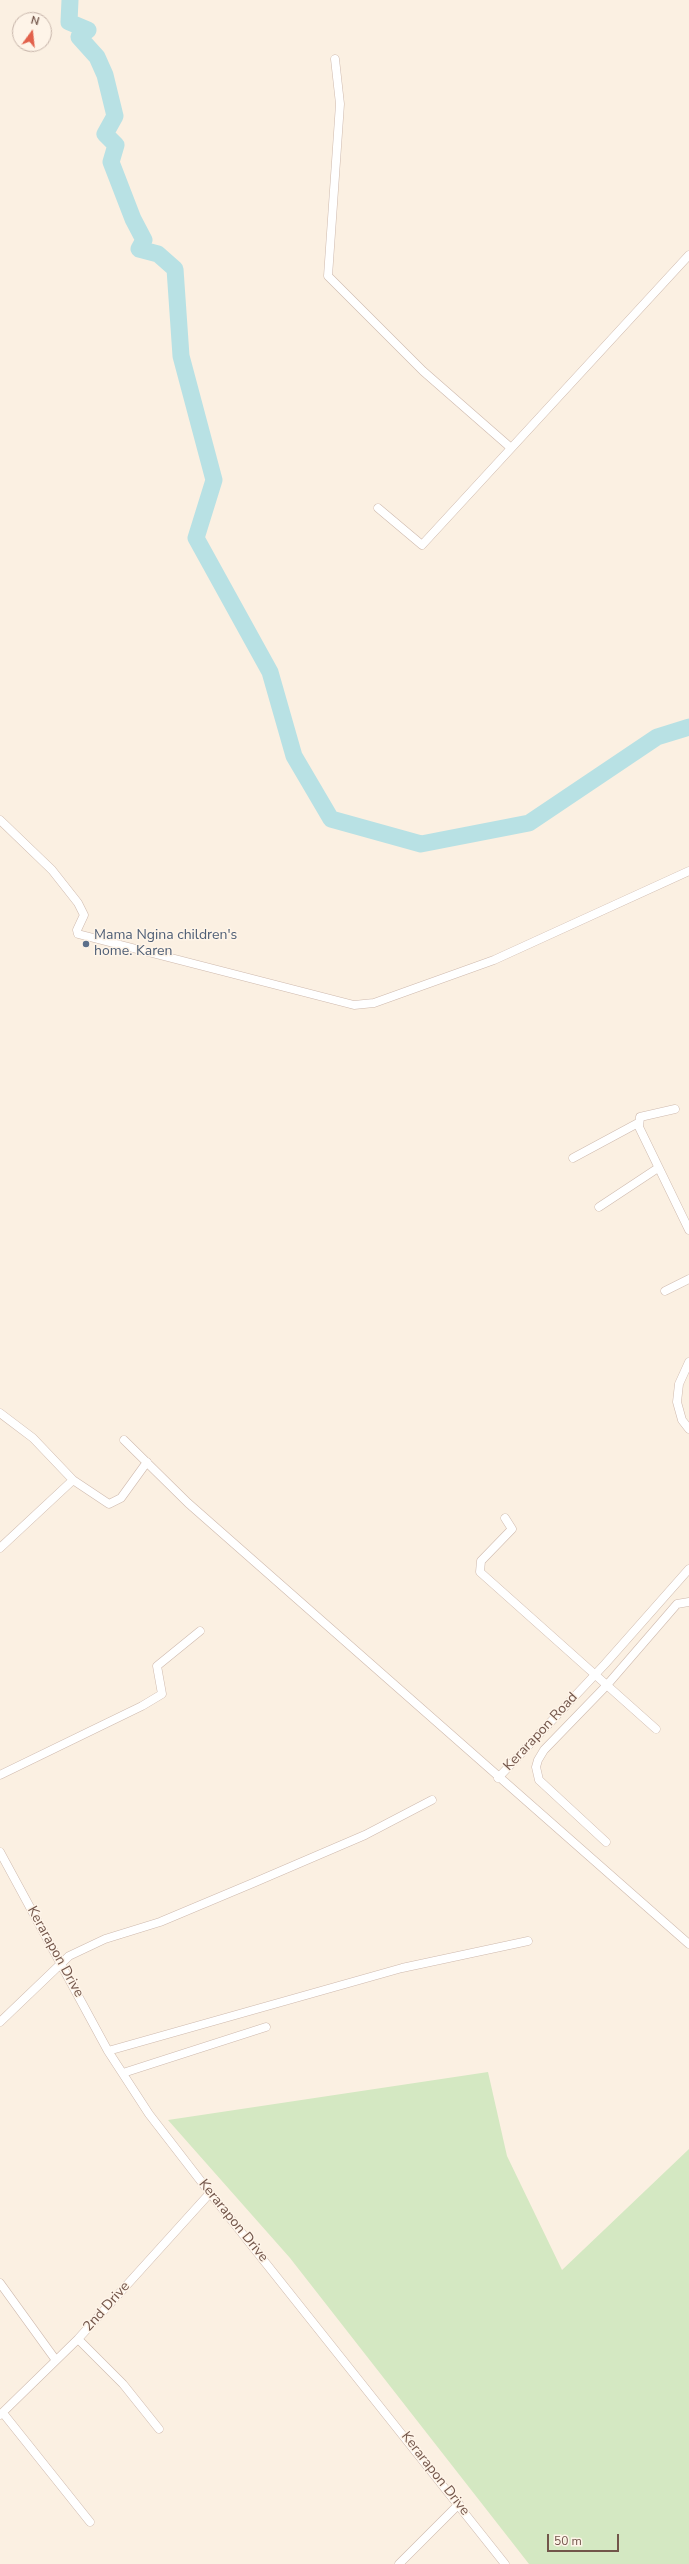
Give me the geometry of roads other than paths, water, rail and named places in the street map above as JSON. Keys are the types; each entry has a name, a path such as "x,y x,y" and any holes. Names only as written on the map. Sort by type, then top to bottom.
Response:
{"street":[{"path":"334,59 340,104 328,276 423,371 511,448"},
{"path":"378,508 422,545 689,255"},
{"path":"0,820 52,870 78,903 84,915 77,930 78,934 354,1005 374,1003 494,960 689,872"},
{"path":"676,1109 640,1117 638,1123 658,1168 689,1230"},
{"path":"573,1158 638,1123"},
{"path":"599,1207 658,1168"},
{"path":"665,1291 689,1279"},
{"path":"689,1362 679,1384 677,1402 682,1420 689,1429"},
{"path":"0,1413 33,1438 73,1480 104,1502 113,1503 121,1498 147,1462"},
{"path":"124,1440 188,1502 498,1778"},
{"path":"0,1548 73,1480"},
{"path":"505,1518 512,1529 481,1561 480,1572 656,1730"},
{"name":"Kerarapon Road","path":"689,1569 595,1674 498,1778 689,1944"},
{"path":"606,1842 539,1780 536,1767 544,1750 607,1685 677,1604 682,1601 689,1602"},
{"path":"0,1775 142,1706 162,1694 157,1666 200,1631"},
{"path":"0,2022 69,1956 105,1939 160,1922 365,1835 432,1800"},
{"name":"Kerarapon Drive","path":"0,1852 108,2051 149,2114 505,2564"},
{"path":"108,2051 402,1968 528,1941"},
{"path":"123,2073 266,2027"},
{"name":"2nd Drive","path":"1,2414 32,2386 55,2359 78,2339 210,2193"},
{"path":"0,2283 55,2359"},
{"path":"78,2339 123,2384 159,2428"},
{"path":"1,2414 90,2522"},
{"path":"399,2564 459,2504"}],"waterway":[{"path":"70,0 69,22 88,30 79,37 97,57 105,75 115,116 105,134 116,145 111,162 133,219 144,240 139,249 158,254 175,269 181,356 214,480 196,538 270,672 294,756 331,819 421,844 529,823 657,737 689,727"}],"place":[{"name":"Mama Ngina children's home. Karen","path":"86,944"}]}
